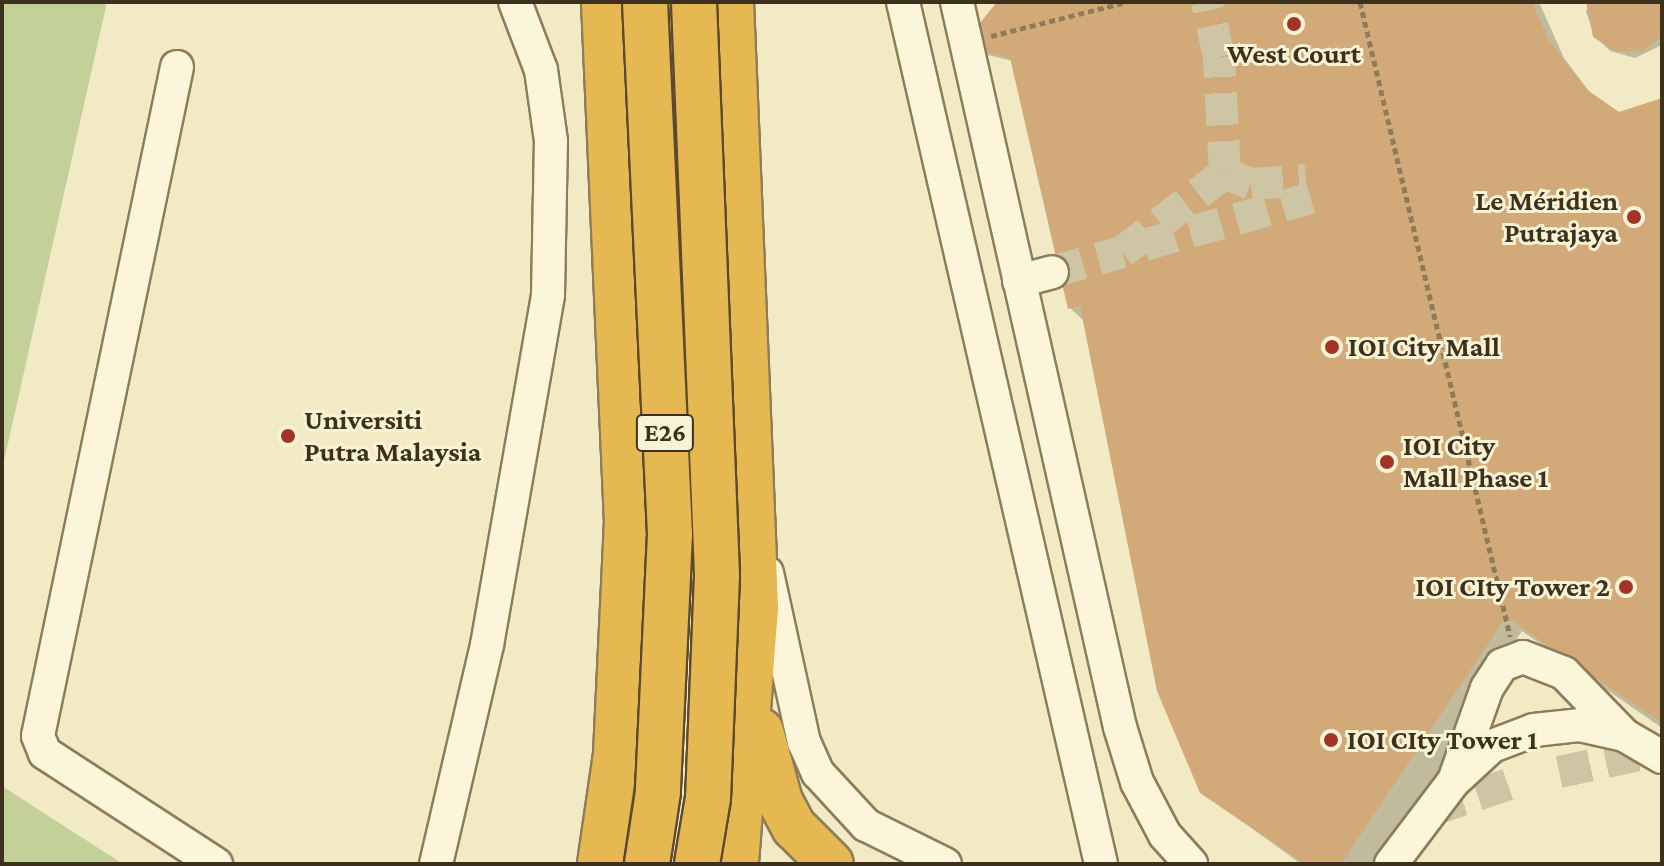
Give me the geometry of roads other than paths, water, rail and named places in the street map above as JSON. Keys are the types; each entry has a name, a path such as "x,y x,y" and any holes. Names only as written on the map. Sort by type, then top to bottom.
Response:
{"highway":[{"path":"603,851 616,754 627,523 604,2"},
{"name":"E26","path":"645,2 670,534 658,792 647,864"},
{"name":"E26","path":"694,2 717,575 708,798 697,864"},
{"path":"731,2 755,519 752,685 736,864"},
{"path":"752,685 780,801 794,827 831,864"}],"street":[{"path":"436,864 487,645 548,295 551,141 541,70 515,2"},
{"path":"903,2 1101,864"},
{"path":"957,2 1120,727 1137,782 1165,835 1191,864"},
{"path":"177,67 38,736 45,753 216,864"},
{"path":"1019,281 1052,272"},
{"path":"755,519 804,742 818,773 866,825 945,864"},
{"path":"1453,782 1487,688 1502,665 1523,657 1564,673 1624,735 1662,757"},
{"path":"1391,864 1453,782 1492,746 1534,730 1579,725 1624,735"},
{"path":"603,851 711,864"}],"tunnel":[{"path":"1052,272 1122,252 1225,173 1219,57 1207,2"},
{"path":"1225,173 1251,184 1306,180"},
{"path":"1144,245 1311,198"},
{"path":"1559,772 1653,752"},
{"path":"1432,810 1521,780"}],"place":[{"name":"West Court","path":"1294,24"},
{"name":"Le Méridien Putrajaya","path":"1634,217"},
{"name":"IOI City Mall","path":"1332,347"},
{"name":"Universiti Putra Malaysia","path":"288,436"},
{"name":"IOI City Mall Phase 1","path":"1387,462"},
{"name":"IOI CIty Tower 2","path":"1626,587"},
{"name":"IOI CIty Tower 1","path":"1331,740"}]}
